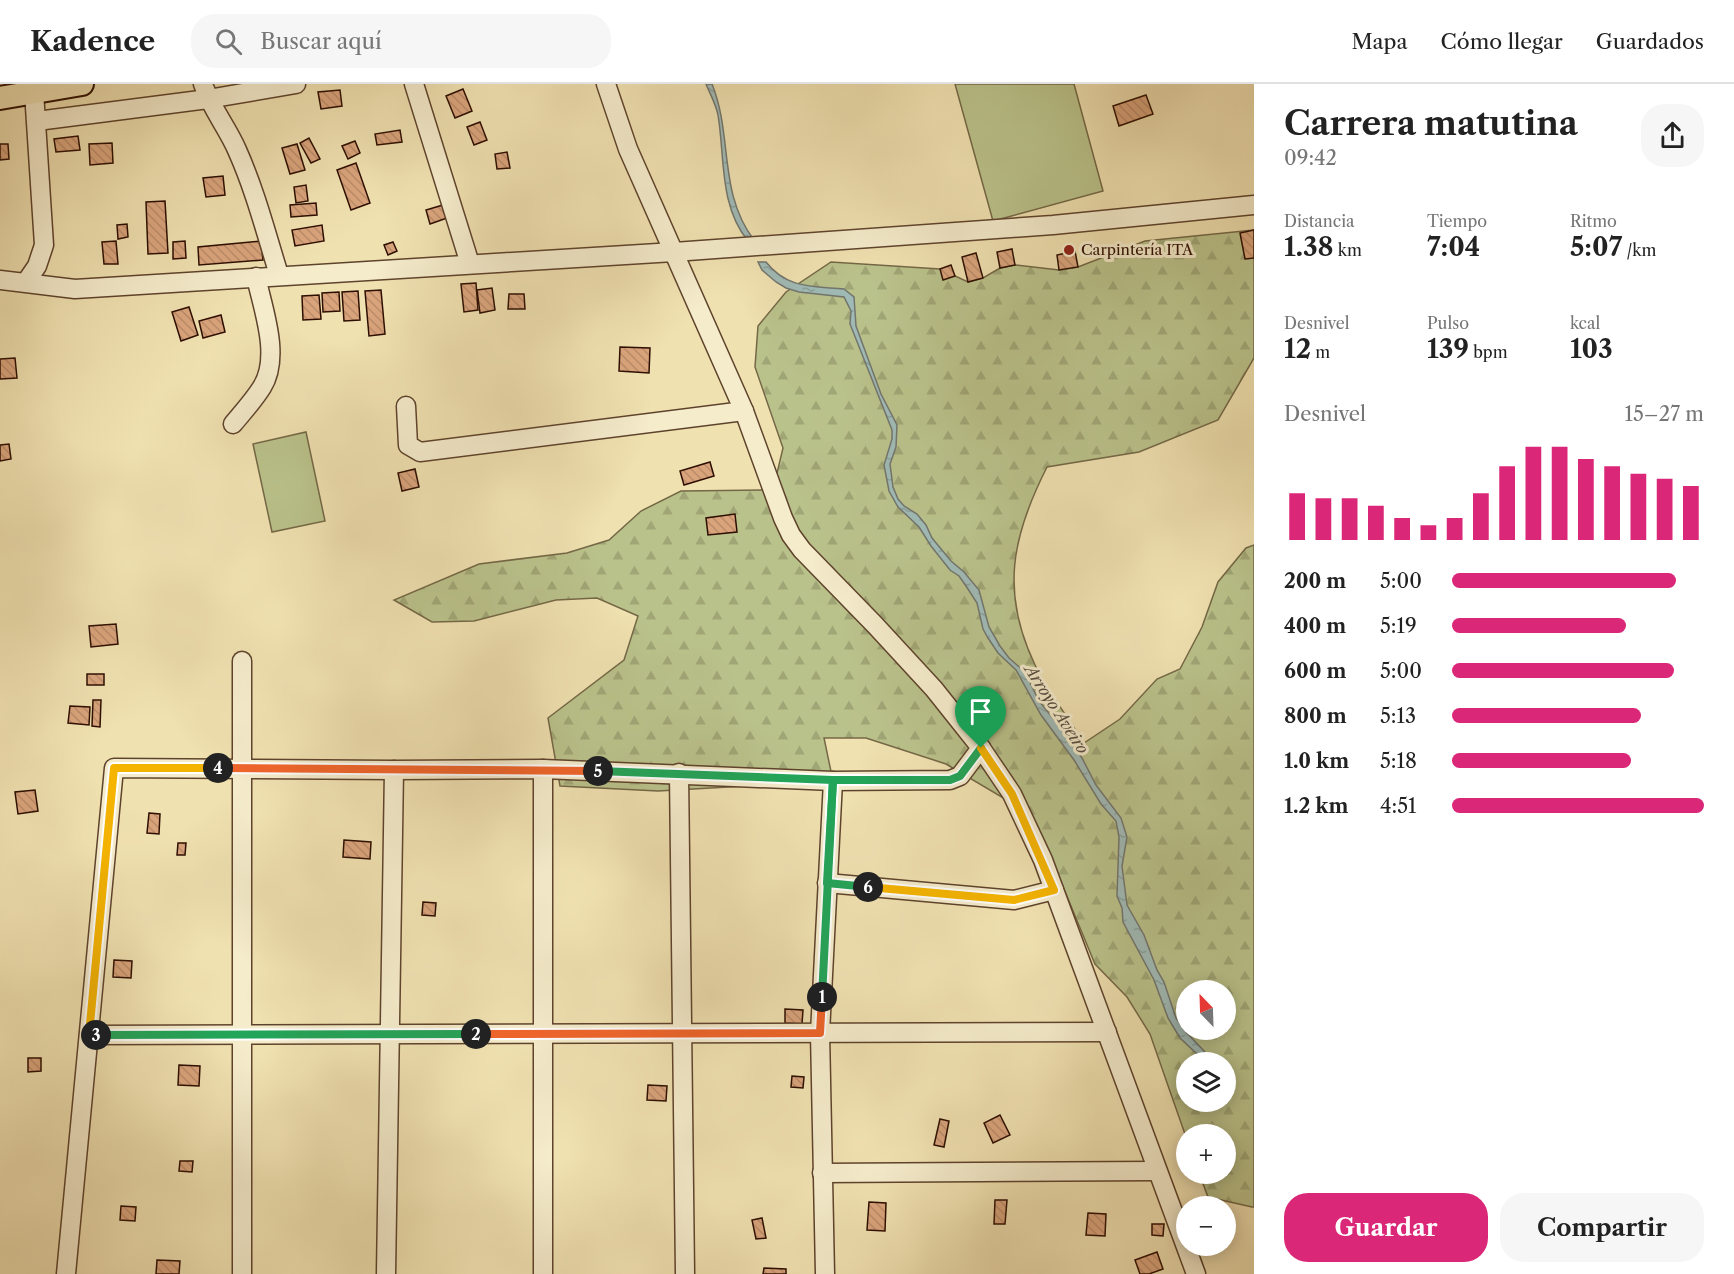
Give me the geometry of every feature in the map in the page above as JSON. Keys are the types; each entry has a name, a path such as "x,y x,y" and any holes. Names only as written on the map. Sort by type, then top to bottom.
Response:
{"main road":[{"path":"0,99 82,84"}],"street":[{"path":"37,121 205,91 296,84"},
{"path":"414,84 470,264"},
{"path":"606,84 628,149 744,411 791,535 802,550 934,689 981,748 1012,794 1054,890 1196,1274"},
{"path":"205,91 236,147 246,171 279,275"},
{"path":"26,282 37,266 44,245 34,92"},
{"path":"0,280 75,289 674,252 1053,225 1254,205"},
{"path":"234,424 263,386 270,367 271,348 256,277"},
{"path":"406,406 408,445 420,452 744,411"},
{"path":"242,661 242,1274"},
{"path":"66,1274 114,768 543,769 833,780 950,780 960,776 981,748"},
{"path":"543,769 543,1274"},
{"path":"386,1274 394,770"},
{"path":"680,773 685,1274"},
{"path":"825,1274 820,1033 833,780"},
{"path":"827,883 1014,900 1054,890"},
{"path":"89,1035 1107,1032"},
{"path":"822,1173 1157,1171"}],"green space":[{"path":"955,84 1074,84 1103,191 993,221"},
{"path":"1254,230 1254,358 1218,420 1139,452 1047,467 1025,517 1015,564 1014,588 1017,613 1035,665 1084,743 1120,719 1157,679 1180,669 1202,627 1218,582 1246,548 1254,545 1254,1207 1236,1203 1236,1196 1208,1196 1203,1184 1236,1184 1236,1124 1181,1124 1177,1112 1236,1112 1236,1052 1176,1052 1176,1108 1150,1034 1127,997 1095,964 1049,853 1012,803 946,764 866,738 824,738 833,781 658,791 560,786 548,718 624,660 638,616 597,598 556,600 474,621 432,622 394,600 479,564 567,553 609,540 641,511 681,491 773,490 783,448 755,367 758,326 786,292 831,262 940,269 968,282 983,278 1000,268 1015,265 1059,270 1078,267 1145,241"},
{"path":"306,432 325,521 272,532 253,444"}],"water":[{"path":"706,84 712,84 718,104 735,203 754,240 748,241 732,212 725,181 718,115"},
{"path":"758,262 766,262 774,271 792,282 844,289 854,297 856,326 881,394 897,425 896,447 890,464 893,487 898,499 917,514 926,525 932,538 979,590 989,627 1000,646 1009,658 1025,672 1039,701 1065,733 1082,758 1096,785 1121,818 1127,837 1122,866 1127,905 1144,935 1164,982 1176,1018 1176,1031 1168,1018 1154,980 1123,922 1122,908 1117,896 1119,837 1116,821 1101,804 1074,760 1041,715 1016,670 998,653 988,638 983,629 977,603 966,586 959,576 950,570 919,527 898,507 889,491 884,465 892,439 892,430 850,324 851,311 844,297 799,292 786,288 762,270"},
{"path":"1182,1040 1194,1040 1205,1052 1195,1052"}],"building":[{"path":"463,89 472,111 455,118 446,96"},
{"path":"340,90 342,106 321,109 318,92"},
{"path":"1146,95 1153,114 1119,126 1113,106"},
{"path":"480,122 487,140 474,145 467,127"},
{"path":"400,130 402,142 377,145 375,134"},
{"path":"78,136 80,150 56,152 54,139"},
{"path":"309,138 320,159 311,163 300,143"},
{"path":"355,141 360,153 348,159 342,146"},
{"path":"112,143 113,163 90,165 89,144"},
{"path":"0,144 8,144 9,159 0,160"},
{"path":"297,144 305,170 290,174 282,148"},
{"path":"507,152 510,168 497,169 495,154"},
{"path":"356,163 370,203 351,210 337,170"},
{"path":"223,176 225,195 206,197 203,178"},
{"path":"306,185 308,201 296,203 294,187"},
{"path":"165,201 168,253 148,254 146,202"},
{"path":"316,203 317,215 291,217 290,205"},
{"path":"443,205 447,218 430,224 426,210"},
{"path":"127,224 128,237 118,239 117,225"},
{"path":"322,225 324,241 295,246 292,230"},
{"path":"1254,230 1254,258 1245,259 1240,233"},
{"path":"116,241 118,264 104,264 102,242"},
{"path":"185,241 186,258 173,259 173,242"},
{"path":"261,241 263,260 199,265 198,247"},
{"path":"393,242 397,251 388,255 384,245"},
{"path":"1012,249 1015,265 1000,268 997,252"},
{"path":"1075,251 1078,267 1059,270 1057,255"},
{"path":"976,253 983,278 968,282 962,257"},
{"path":"951,265 955,276 943,280 940,269"},
{"path":"476,283 478,310 464,312 461,284"},
{"path":"492,288 495,310 480,313 477,290"},
{"path":"381,290 385,334 369,336 365,291"},
{"path":"358,291 360,320 344,321 342,292"},
{"path":"339,292 340,311 323,312 322,293"},
{"path":"509,294 524,294 525,309 508,309"},
{"path":"319,295 321,319 303,320 302,296"},
{"path":"189,307 198,335 181,341 172,312"},
{"path":"221,315 225,332 203,338 199,321"},
{"path":"620,347 650,348 649,373 619,371"},
{"path":"15,358 17,378 0,379 0,359"},
{"path":"9,444 11,459 0,461 0,445"},
{"path":"710,462 714,476 684,485 680,471"},
{"path":"415,469 419,487 402,491 398,473"},
{"path":"735,514 737,532 708,535 706,518"},
{"path":"116,624 118,644 91,647 89,626"},
{"path":"87,674 104,674 104,685 87,685"},
{"path":"93,700 101,700 100,727 92,726"},
{"path":"70,706 90,707 89,725 68,723"},
{"path":"35,790 38,811 18,814 15,792"},
{"path":"149,813 160,814 159,834 147,833"},
{"path":"344,840 371,842 370,859 343,857"},
{"path":"178,843 186,843 185,855 177,855"},
{"path":"423,902 436,903 435,916 422,915"},
{"path":"114,960 132,961 131,978 113,977"},
{"path":"785,1009 803,1010 802,1024 785,1023"},
{"path":"28,1058 41,1058 41,1071 28,1072"},
{"path":"179,1065 200,1066 199,1086 178,1085"},
{"path":"792,1076 804,1077 803,1088 791,1087"},
{"path":"648,1085 667,1086 666,1101 647,1100"},
{"path":"1000,1115 1010,1135 993,1143 984,1123"},
{"path":"940,1119 949,1121 944,1147 934,1145"},
{"path":"180,1161 193,1161 192,1172 179,1171"},
{"path":"995,1200 1007,1200 1005,1224 994,1224"},
{"path":"869,1202 886,1203 885,1231 867,1230"},
{"path":"121,1206 136,1207 135,1221 120,1220"},
{"path":"1088,1213 1106,1214 1105,1236 1086,1235"},
{"path":"762,1218 766,1238 756,1239 752,1220"},
{"path":"1152,1224 1164,1224 1163,1236 1152,1235"},
{"path":"1157,1252 1163,1269 1149,1274 1140,1274 1135,1260"},
{"path":"157,1260 180,1261 179,1274 156,1274"},
{"path":"764,1268 786,1269 786,1274 763,1274"}],"place":[{"name":"Carpintería ITA","path":"1069,250"}],"route":[{"path":"981,748 960,776 950,780 833,780 827,883 820,1033 89,1035 114,768 543,769 833,780 830,832 827,883 1014,900 1054,890 1043,860 1012,794 981,748"}],"water label":[{"name":"Arroyo Aveiro","path":"1057,709"}]}
